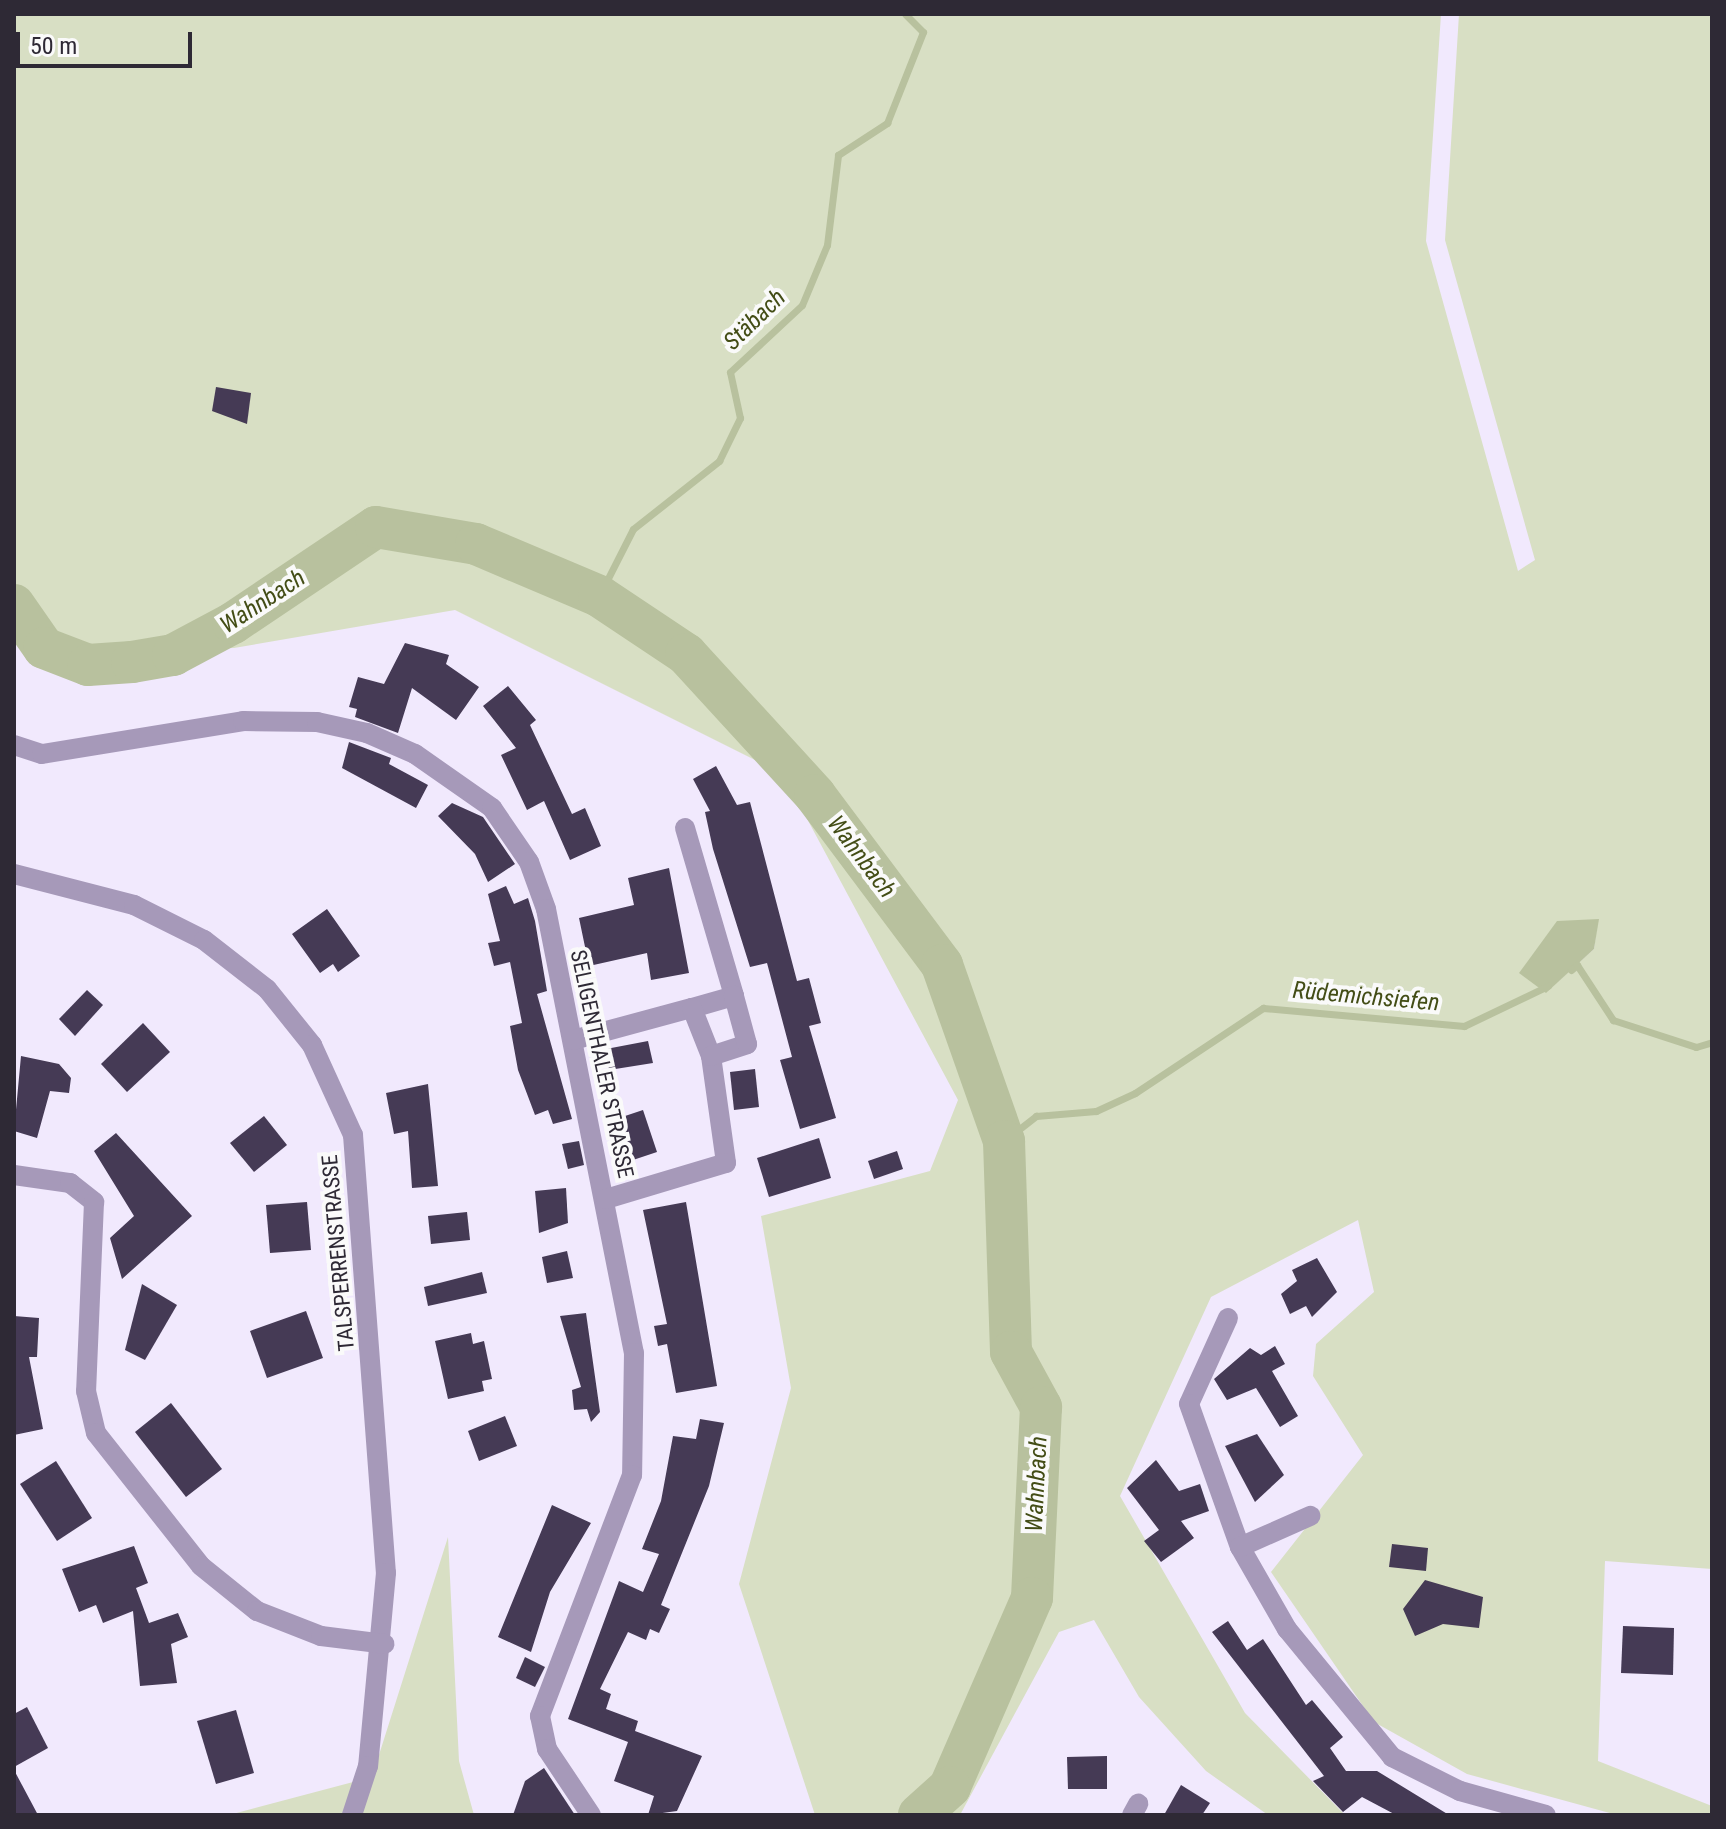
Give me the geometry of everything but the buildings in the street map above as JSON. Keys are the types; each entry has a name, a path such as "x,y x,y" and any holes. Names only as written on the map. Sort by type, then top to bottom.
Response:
{"street":[{"name":"SELIGENTHALER STRASSE","path":"14,745 42,754 243,721 317,722 415,754 492,808 529,862 573,1040 634,1353 632,1475 540,1716 547,1749 591,1815"},
{"path":"685,828 747,1044 711,1056"},
{"name":"TALSPERRENSTRASSE","path":"14,874 134,905 204,940 267,989 312,1045 353,1135 360,1207 385,1644 368,1766 352,1815"},
{"path":"573,1040 734,996"},
{"path":"606,1199 726,1163 711,1056 692,1008"},
{"path":"14,1175 70,1183 94,1202 86,1391 96,1433 201,1566 257,1611 321,1636 385,1644"},
{"path":"1228,1318 1189,1404 1240,1547 1287,1629 1392,1757 1460,1791 1546,1815"},
{"path":"1240,1547 1310,1516"}],"shaded area":[{"path":"14,14 1441,14 1426,241 1518,571 1535,560 1445,240 1459,14 1712,14 1712,1569 1605,1561 1598,1761 1712,1806 1712,1815 1617,1815 1467,1774 1374,1722 1271,1572 1363,1455 1313,1376 1316,1344 1374,1292 1358,1220 1211,1297 1120,1496 1245,1713 1345,1815 1268,1815 1206,1771 1139,1697 1094,1620 1059,1632 960,1815 815,1815 739,1584 791,1388 761,1216 930,1171 958,1100 783,774 455,610 234,648 104,651 14,625","holes":["1598,919 1594,949 1546,992 1540,987"]},
{"path":"1599,919 1594,949 1546,993 1519,973 1557,921"},
{"path":"448,1537 459,1761 474,1815 229,1815 372,1777"}],"waterway":[{"name":"Stäbach","path":"599,596 633,529 719,461 740,418 730,372 802,305 827,245 838,155 887,123 923,32 905,14"},
{"name":"Wahnbach","path":"14,605 44,648 88,665 132,662 173,655 233,623 376,527 476,544 599,596 686,654 815,795 942,965 1004,1141 1011,1352 1041,1407 1032,1598 950,1787 919,1815"},
{"name":"Rüdemichsiefen","path":"1571,970 1577,965 1613,1020 1696,1047 1712,1042"},
{"name":"Rüdemichsiefen","path":"1004,1141 1036,1116 1096,1111 1135,1093 1263,1008 1464,1026 1548,986"}]}
